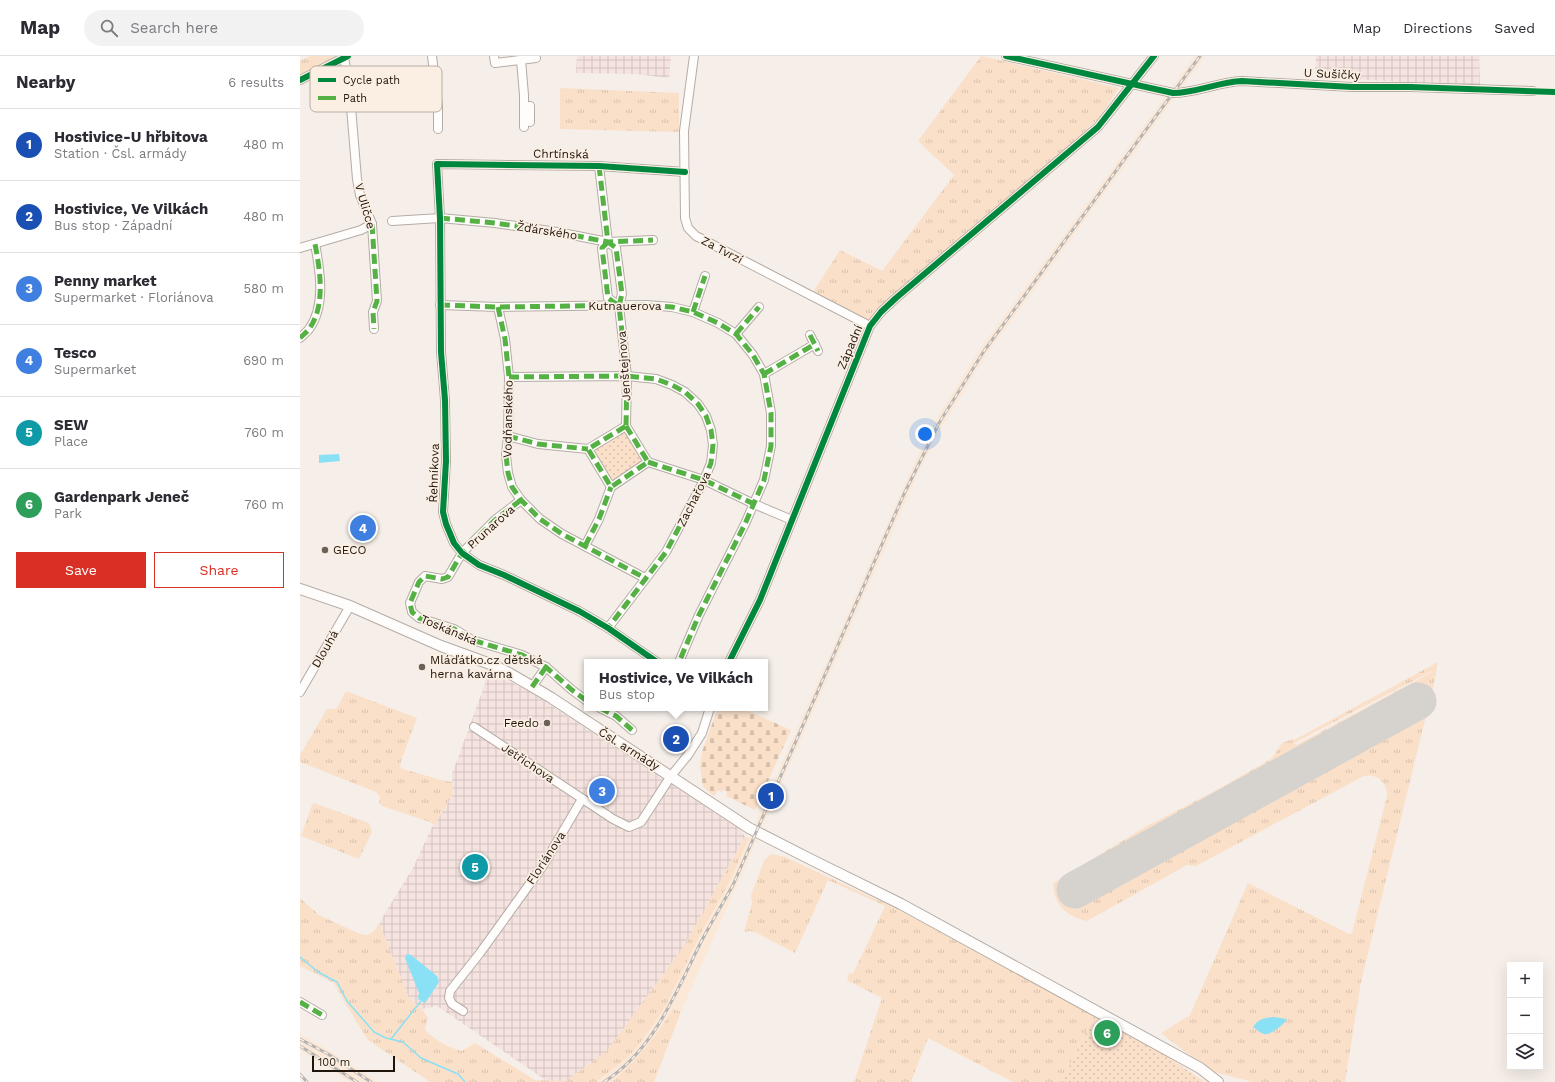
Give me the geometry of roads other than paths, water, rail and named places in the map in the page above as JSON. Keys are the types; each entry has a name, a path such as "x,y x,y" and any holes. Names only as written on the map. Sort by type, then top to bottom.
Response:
{"main road":[{"name":"Čsl. armády","path":"300,589 350,606 441,646 493,666 532,687 749,828 885,896 997,955 1200,1068 1218,1082"}],"street":[{"path":"432,56 433,66"},
{"path":"494,56 495,63 536,58"},
{"name":"Za Tvrzí","path":"694,56 684,131 685,218 688,228 696,236 870,326"},
{"name":"U Sušičky","path":"1006,56 1172,93 1185,93 1227,82 1242,81 1352,86 1533,91"},
{"name":"Západní","path":"730,659 760,600 870,326 881,312 896,298 1098,127 1154,56"},
{"path":"328,66 346,57"},
{"path":"521,60 527,125"},
{"path":"300,80 310,75"},
{"name":"V Uličce","path":"351,112 357,179 360,195 372,224 378,301 373,312 374,329"},
{"path":"438,112 438,129"},
{"name":"Chrtínská","path":"437,164 599,166 684,172"},
{"name":"Řehníkova","path":"437,164 440,218 441,352 445,400 446,461 443,512 454,543 462,553 479,565 504,575 580,611 608,628 653,659"},
{"name":"Jenštejnova","path":"599,166 608,242 616,248 622,294 619,306 627,376 626,426"},
{"name":"Žďárského","path":"392,221 440,218 495,223 556,232 608,242 653,240"},
{"path":"300,248 361,230 372,224"},
{"name":"Jenštejnova","path":"608,242 602,248 608,298 619,306"},
{"path":"300,338 309,329 316,312 321,293 320,267 315,244"},
{"path":"693,312 705,276"},
{"name":"Kutnauerova","path":"440,305 498,307 646,305 672,307 693,312 718,323 736,334 753,355 764,374 771,412 770,446 764,480 754,504 699,615 679,659"},
{"name":"Vodňanského","path":"498,307 505,339 509,377 508,436 506,455 508,473 512,487 521,500 540,519 562,534 645,578"},
{"path":"736,334 758,307"},
{"path":"764,374 816,347 810,335"},
{"name":"Zachařova","path":"509,377 627,376 656,379 685,392 698,404 709,423 713,445 711,464 704,480 666,552 608,628"},
{"path":"508,436 538,444 588,449 626,426 648,462 704,480 792,520"},
{"path":"588,449 611,487"},
{"path":"585,546 599,518 611,487 648,462"},
{"name":"Prunarova","path":"462,553 494,520 521,500"},
{"name":"Toskánská","path":"462,553 448,577 442,579 425,576 419,582 410,603 412,612 419,618 454,629 472,640 522,655 546,667 584,699"},
{"name":"Dlouhá","path":"300,692 350,606"},
{"path":"532,687 546,667"},
{"path":"606,711 616,716 632,730"},
{"path":"582,799 629,827 640,822 702,732 709,711"},
{"name":"Jetřichova","path":"474,727 582,799"},
{"name":"Floriánova","path":"463,1011 452,1004 449,998 450,991 480,953 544,864 582,799"},
{"path":"300,1002 322,1015"}],"water":[{"path":"339,454 340,461 319,463 319,455"},
{"path":"407,954 411,955 437,976 439,982 425,1003 418,999 419,993 405,958"},
{"path":"1274,1017 1287,1019 1277,1029 1266,1034 1261,1033 1253,1027 1260,1020"}],"waterway":[{"path":"300,957 318,972 337,982 347,1001 374,1032 386,1038 403,1042 421,1058 458,1074 465,1082"},
{"path":"391,1039 421,1001"}],"railway":[{"path":"604,1082 637,1054 650,1037 672,1001 704,937 733,885 904,494 939,423 984,351 1200,56"},
{"path":"300,1039 328,1054 371,1082"},
{"path":"300,1046 357,1082"},
{"path":"300,1074 307,1082"}],"place":[{"name":"Tesco","path":"363,528"},
{"name":"GECO","path":"325,550"},
{"name":"Mláďátko.cz dětská herna kavárna","path":"422,667"},
{"name":"Feedo","path":"547,723"},
{"name":"Hostivice, Ve Vilkách","path":"676,739"},
{"name":"Penny market","path":"602,791"},
{"name":"Hostivice-U hřbitova","path":"771,796"},
{"name":"SEW","path":"475,867"},
{"name":"Gardenpark Jeneč","path":"1107,1033"}]}
